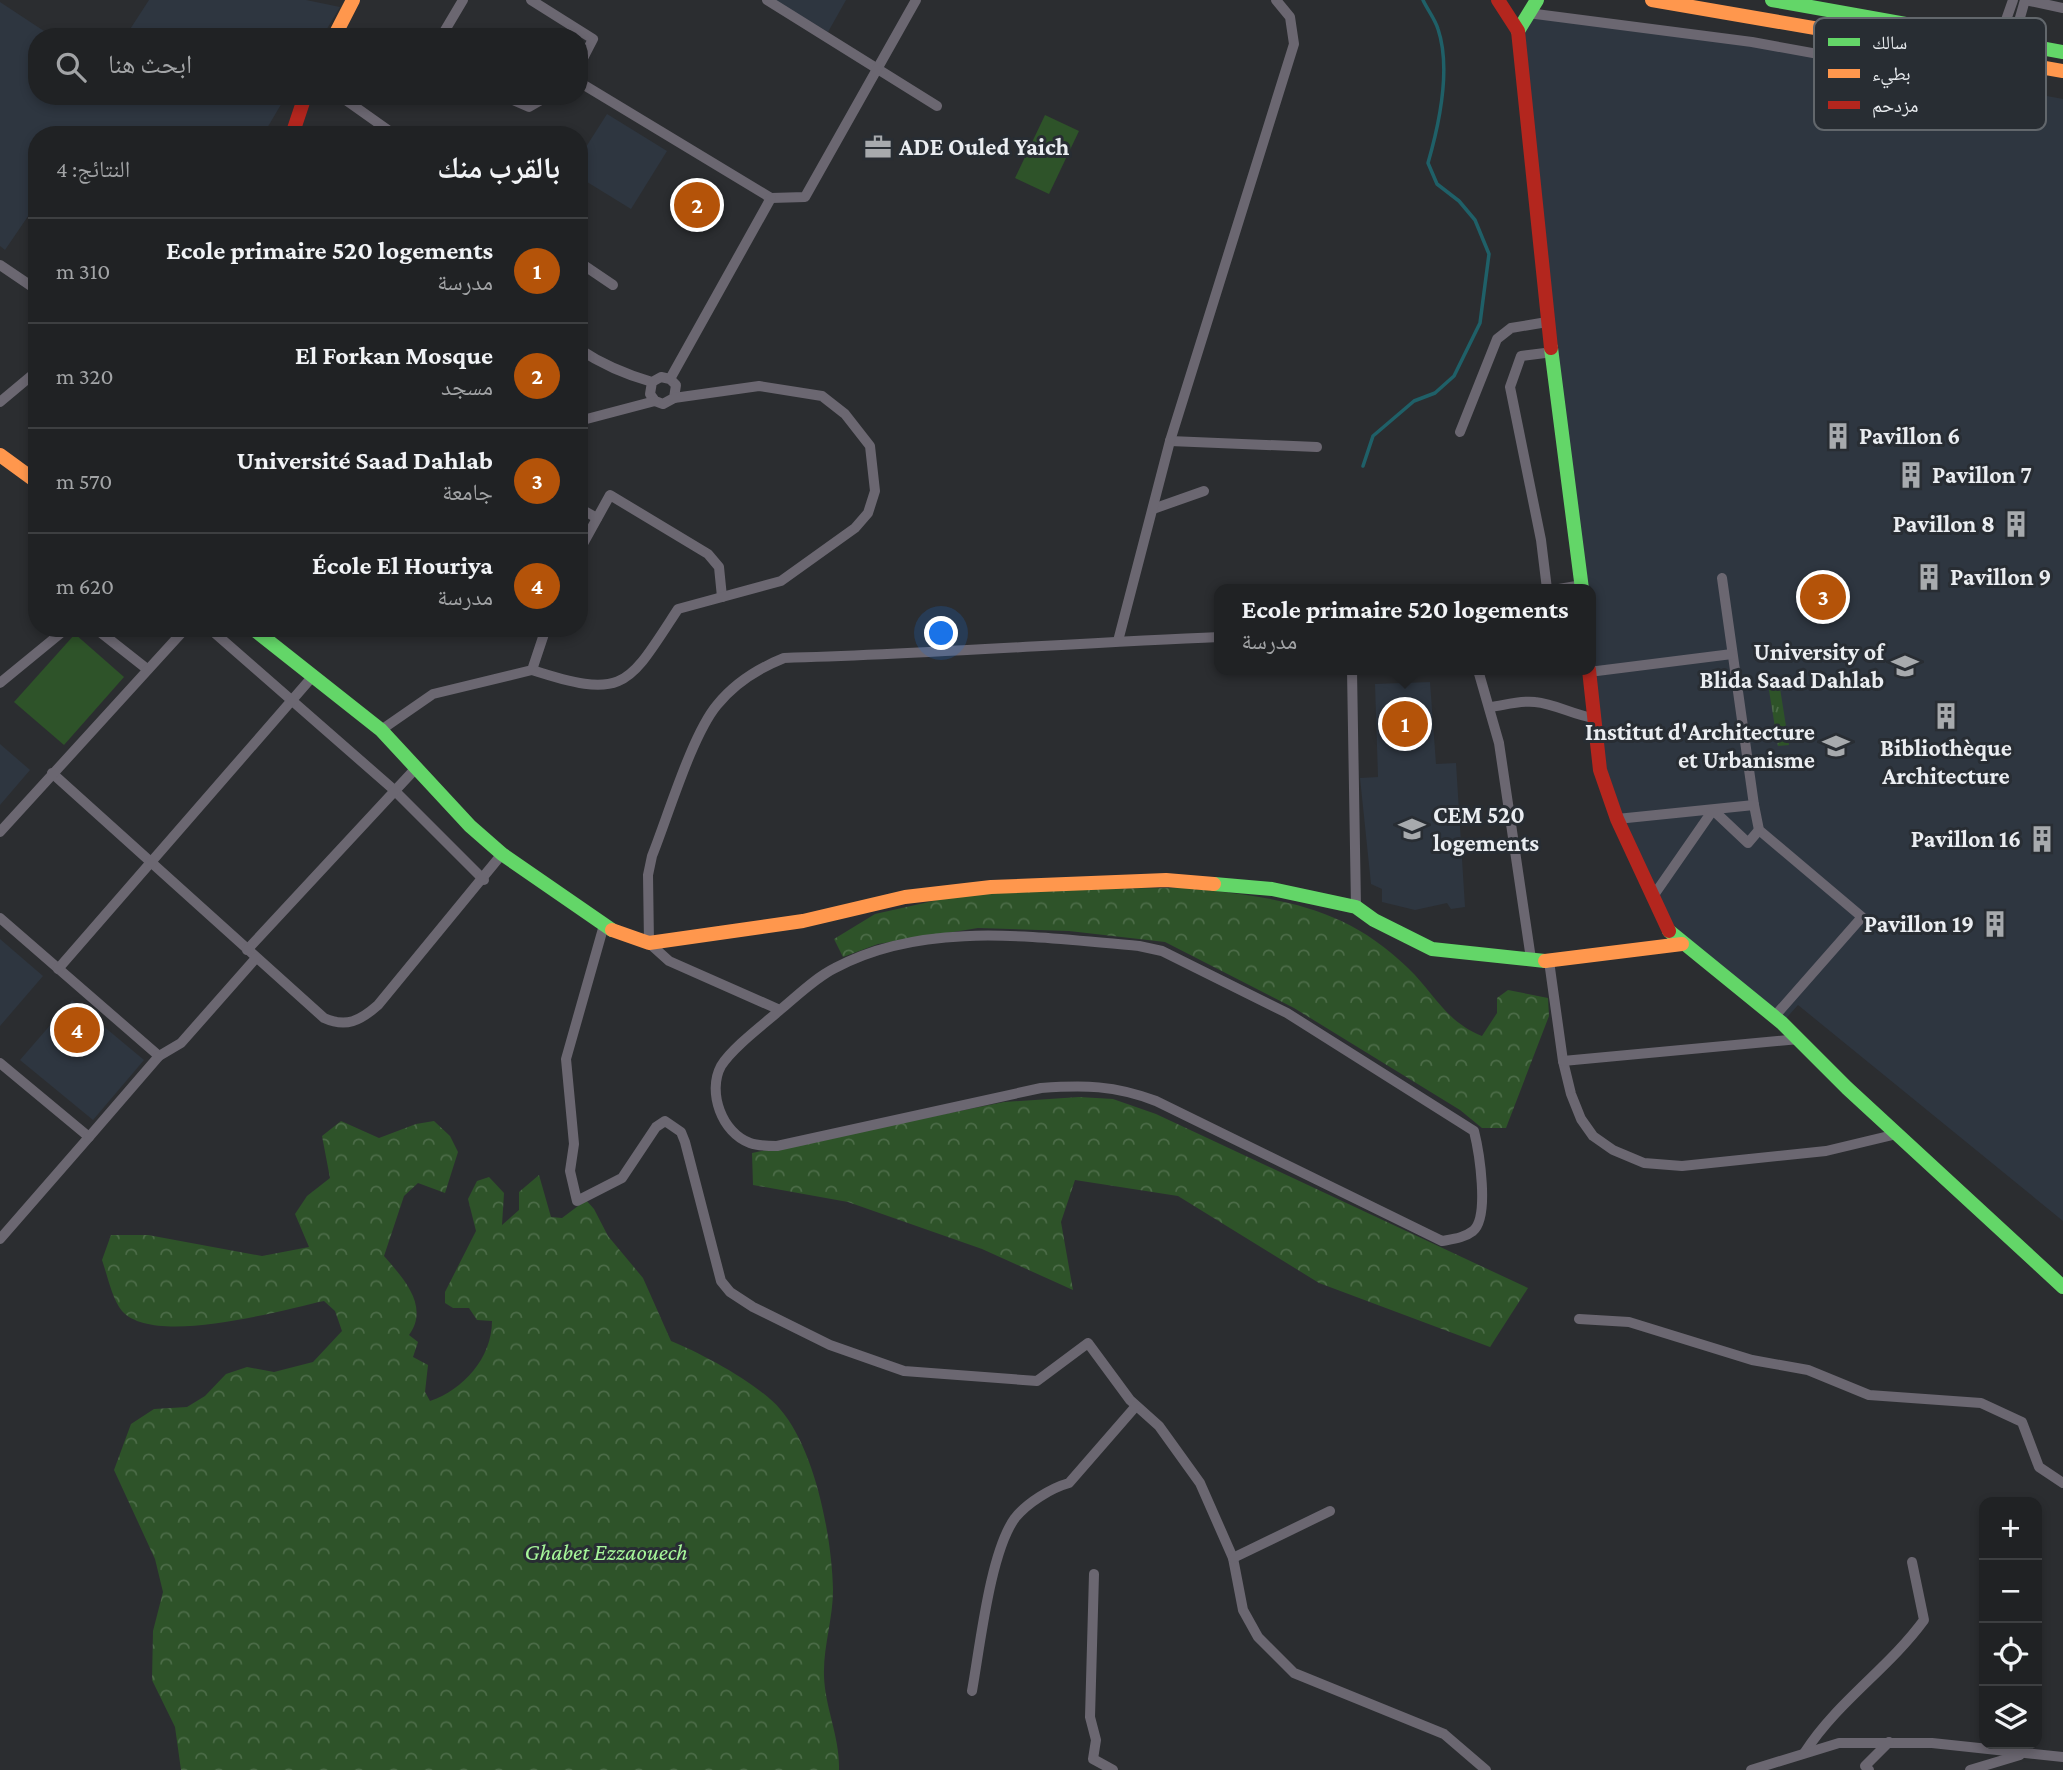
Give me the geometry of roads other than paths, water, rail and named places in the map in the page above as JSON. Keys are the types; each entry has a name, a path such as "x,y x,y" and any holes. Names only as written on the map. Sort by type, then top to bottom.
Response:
{"main road":[{"path":"339,28 353,0"},
{"path":"1498,0 1518,31 1547,322 1582,584"},
{"path":"1518,31 1537,0"},
{"path":"1652,0 1814,28"},
{"path":"1772,0 1875,18"},
{"path":"295,126 302,105"},
{"path":"0,455 28,475"},
{"path":"265,637 382,730 470,826 502,855 622,936 649,943 803,922 905,897 991,887 1167,880 1272,889 1356,907 1374,920 1432,949 1549,961 1682,944"},
{"path":"1589,675 1600,770 1618,819 1668,930 1799,1039 1897,1135 2063,1287"}],"street":[{"path":"446,28 463,0"},
{"path":"531,0 576,28"},
{"path":"767,0 937,106"},
{"path":"588,87 771,198 805,197 916,0"},
{"path":"1118,641 1170,441 1294,44 1290,17 1276,0"},
{"path":"2010,18 2013,0"},
{"path":"2017,18 2025,0 2063,8"},
{"path":"1528,13 1752,42 1814,53"},
{"path":"353,105 382,126"},
{"path":"670,379 771,198"},
{"path":"0,265 28,284"},
{"path":"588,268 613,285"},
{"path":"1460,432 1497,339 1511,328 1547,322"},
{"path":"1546,584 1541,540 1510,387 1521,356 1553,352"},
{"path":"588,355 609,369 652,382 661,377 670,379 677,390 674,398"},
{"path":"0,402 28,379"},
{"path":"652,382 650,394 654,401"},
{"path":"382,730 433,694 532,670 578,685 600,686 624,680 644,661 678,609 781,581 855,528 868,513 875,491 870,446 845,414 822,396 759,386 674,398 667,403 654,401 588,419"},
{"path":"1170,441 1317,447"},
{"path":"1153,509 1204,491"},
{"path":"588,534 610,495 708,554 719,567 722,597"},
{"path":"588,513 597,518"},
{"path":"1722,578 1759,830 1862,918 1774,1017"},
{"path":"0,683 56,637"},
{"path":"106,637 147,669"},
{"path":"0,832 51,772 177,637"},
{"path":"219,637 393,789 484,880"},
{"path":"532,670 543,637"},
{"path":"780,1010 668,961 649,943 648,875 652,856 700,735 715,707 733,688 767,665 784,658 951,653 1214,637"},
{"path":"1596,670 1732,654"},
{"path":"1352,675 1356,907"},
{"path":"1480,675 1499,743 1531,959"},
{"path":"58,969 313,676"},
{"path":"1491,708 1534,701 1556,706 1573,715 1594,718"},
{"path":"247,950 416,767"},
{"path":"51,772 324,1018 338,1025 355,1022 378,1005 502,855"},
{"path":"1618,819 1754,804"},
{"path":"1713,810 1748,843 1759,830"},
{"path":"1654,895 1713,810"},
{"path":"0,918 159,1056"},
{"path":"604,925 566,1059 574,1144 570,1171 577,1201 622,1178 656,1127 665,1121 674,1125 685,1142 721,1281 730,1292 754,1307 830,1345 904,1371 1037,1381 1088,1343 1136,1406 1159,1426 1200,1483 1233,1558 1243,1610 1258,1637 1294,1673 1444,1734 1486,1770"},
{"path":"995,935 1139,946 1162,951 1287,1013 1474,1130 1479,1149 1480,1220 1475,1230 1462,1238 1442,1241 1156,1101 1123,1088 1041,1088 961,1103 777,1146 750,1143 735,1134 724,1121 717,1100 716,1082 722,1065 780,1010 833,968 880,948 995,935"},
{"path":"0,1239 159,1056 181,1043 256,958"},
{"path":"1549,961 1563,1061 1581,1119 1593,1136 1613,1150 1644,1163 1682,1166 1826,1151 1897,1135"},
{"path":"1563,1061 1799,1039"},
{"path":"0,1063 89,1137"},
{"path":"1579,1318 1629,1322 1752,1360 1808,1370 1869,1395 1981,1403 2022,1422 2039,1467 2063,1483"},
{"path":"972,1691 999,1556 1016,1518 1054,1487 1069,1483 1136,1406"},
{"path":"1233,1558 1330,1511"},
{"path":"1805,1752 1819,1730 1907,1643 1924,1620 1912,1562"},
{"path":"1094,1574 1090,1717 1096,1740 1093,1759 1113,1770"},
{"path":"1869,1770 1865,1766 1889,1742"},
{"path":"1751,1770 1839,1743 1932,1743 2063,1757"},
{"path":"1970,1770 2026,1753"}],"waterway":[{"path":"1363,466 1373,436 1414,401 1435,393 1454,376 1480,323 1489,254 1475,220 1459,201 1437,184 1428,163 1442,96 1443,61 1438,29 1423,0"}],"place":[{"name":"ADE Ouled Yaich","path":"878,147"},
{"name":"El Forkan Mosque","path":"697,205"},
{"name":"Pavillon 6","path":"1838,436"},
{"name":"Pavillon 7","path":"1911,475"},
{"name":"Pavillon 8","path":"2016,524"},
{"name":"Pavillon 9","path":"1929,577"},
{"name":"Université Saad Dahlab","path":"1823,597"},
{"name":"University of Blida Saad Dahlab","path":"1905,666"},
{"name":"Bibliothèque Architecture","path":"1946,716"},
{"name":"Ecole primaire 520 logements","path":"1405,724"},
{"name":"Institut d'Architecture et Urbanisme","path":"1836,746"},
{"name":"CEM 520 logements","path":"1412,829"},
{"name":"Pavillon 16","path":"2042,839"},
{"name":"Pavillon 19","path":"1995,924"},
{"name":"École El Houriya","path":"77,1030"}],"park label":[{"name":"Ghabet Ezzaouech","path":"606,1552"}]}
